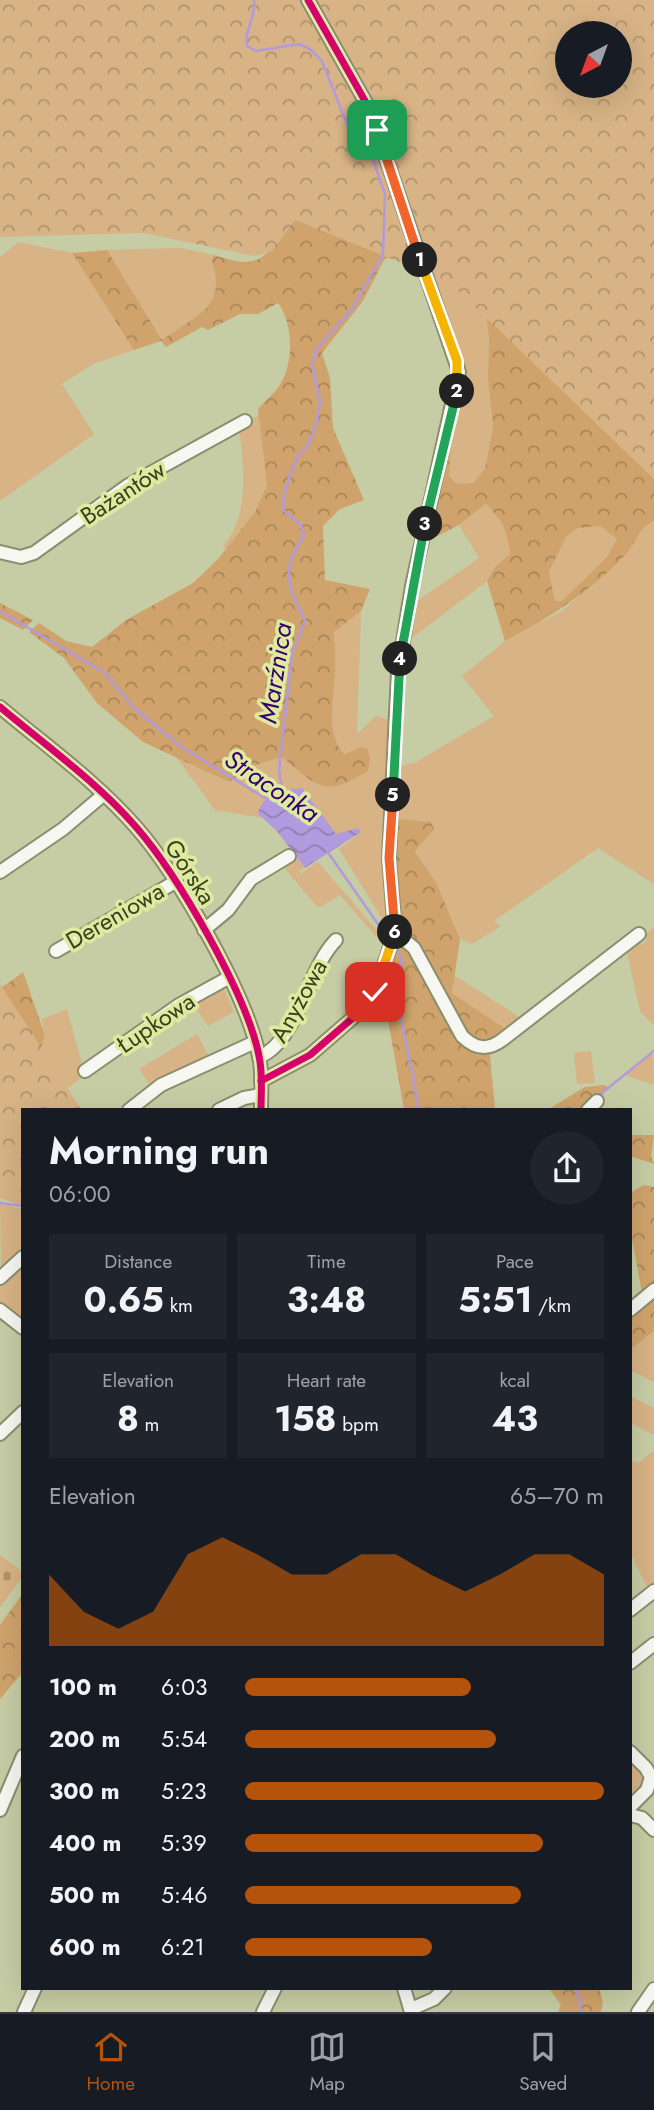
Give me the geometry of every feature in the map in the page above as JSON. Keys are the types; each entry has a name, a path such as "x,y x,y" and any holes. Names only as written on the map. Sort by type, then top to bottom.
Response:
{"street":[{"path":"223,1108 261,1088 310,1055 356,1015 375,992 392,939 389,858 398,672 412,586 459,372 369,108 308,0"},
{"name":"Bażantów","path":"0,552 21,557 34,553 136,480 246,421"},
{"name":"Górska","path":"0,707 103,795 136,827 174,882 204,930 255,1042 259,1058 261,1108"},
{"path":"0,872 63,829 103,795"},
{"path":"204,930 228,910 251,879 289,856"},
{"name":"Dereniowa","path":"57,951 174,882"},
{"path":"392,939 414,948 462,1036 475,1046 485,1048 502,1040 639,934"},
{"name":"Anyżowa","path":"259,1058 274,1048 296,1013 319,964 335,940"},
{"name":"Łupkowa","path":"85,1071 179,1005 228,978"},
{"path":"132,1108 161,1085 255,1042"},
{"path":"0,1279 21,1259"},
{"path":"632,1308 654,1290"},
{"path":"0,1310 21,1326"},
{"path":"0,1434 21,1414"},
{"path":"632,1608 654,1591"},
{"path":"632,1661 654,1644"},
{"path":"632,1754 651,1777 647,1790 632,1805"},
{"path":"0,1810 20,1774"},
{"path":"632,1816 642,1818 654,1830"},
{"path":"638,2012 654,1989"},
{"path":"24,2012 34,1990"},
{"path":"263,2012 274,1990"},
{"path":"405,1990 411,2011 434,1999 444,1990"}],"green space":[{"path":"0,0 409,247 384,260 363,301 322,353 330,378 333,428 364,500 340,509 323,526 325,580 370,589 361,611 334,632 334,736 344,754 361,747 367,749 370,758 368,771 341,785 322,786 282,757 256,765 229,782 143,742 97,703 64,658 29,632 39,623 66,641 92,647 126,620 193,583 218,559 255,512 267,485 258,409 281,383 288,364 290,342 287,321 278,303 258,314 240,314 208,330 202,327 166,347 161,341 134,350 72,253 107,250 162,340 197,317 212,300 216,289 211,260 214,255 236,261 252,261 266,254 281,236"},
{"path":"0,0 654,0 654,479 449,282 295,220 272,251 254,256 143,233 0,237"},
{"path":"654,0 654,521 645,527 626,554 584,592 505,641 487,581 494,568 510,554 506,532 496,516 486,504 459,525 428,541 447,446 451,446 449,476 457,484 473,483 485,469 493,427 488,379 489,337 480,271 512,54 555,38 555,98 632,98 632,21 599,21","holes":["600,526 617,539 607,557 562,601 555,601 549,572 566,537 578,528"]},
{"path":"18,242 72,253 134,350 93,364 62,384 94,434 0,501 0,257"},
{"path":"180,248 214,255 211,260 216,289 206,309 162,340 107,250"},
{"path":"427,263 480,271 489,337 488,379 493,427 485,469 473,483 457,484 449,476 451,446 447,446 461,387"},
{"path":"259,415 267,485 255,512 226,549 223,546 238,520 243,490 239,428"},
{"path":"487,504 508,531 510,554 494,568 487,581 409,640 404,664 420,568 423,566 416,602 479,558 459,525"},
{"path":"654,521 654,884 598,848 494,921 501,926 472,944 460,939 436,882 415,850 433,829 397,819 401,766 416,762 494,716 462,676 505,641 562,611 627,553 647,523"},
{"path":"600,525 617,539 607,557 562,602 555,601 549,572 566,537 578,528"},
{"path":"0,603 33,620 23,630 0,618"},
{"path":"361,611 357,734 376,716 390,720 391,933 339,849 361,832 336,834 301,788 258,814 263,818 215,810 176,757 229,782 256,765 283,757 319,786 361,747 343,754 334,736 332,716 334,631"},
{"path":"397,819 431,822 434,829 415,851 436,882 460,939 452,993 509,1031 494,1043 468,1039 400,928 393,882"},
{"path":"296,857 305,868 299,871 300,874 318,862 387,942 385,947 340,895 318,908 283,866"},
{"path":"654,926 654,1026 640,1011 626,948 636,941 642,945 647,941 646,934"},
{"path":"398,941 408,946 456,1033 490,1055 495,1108 404,1108 382,987"},
{"path":"23,972 45,1035 24,1108 23,1108 0,989"},
{"path":"454,975 524,1020 509,1031 452,993"},
{"path":"0,984 80,1108 21,1108 21,1205 0,1198"},
{"path":"223,986 234,1012 208,1026 194,1005"},
{"path":"67,1009 85,1075 42,1108 26,1108 45,1035 42,1019"},
{"path":"197,1034 210,1058 152,1088 139,1069"},
{"path":"591,1051 595,1083 577,1084 574,1053"},
{"path":"653,1052 654,1085 626,1075"},
{"path":"604,1085 610,1088 586,1108 550,1108 585,1087"},
{"path":"632,1135 654,1135 651,1157 654,1164 632,1157"},
{"path":"644,1185 654,1187 654,1284 642,1293 632,1240 632,1192"},
{"path":"0,1202 21,1209 21,1255 1,1270"},
{"path":"21,1262 21,1321 0,1305 0,1286"},
{"path":"654,1293 654,1331 632,1348 632,1312"},
{"path":"654,1331 654,1382 632,1371 632,1348"},
{"path":"632,1397 654,1408 654,1435 632,1424"},
{"path":"654,1451 654,1588 649,1592 632,1556 632,1461 638,1463"},
{"path":"0,1555 21,1571 21,1579 0,1607"},
{"path":"21,1596 21,1674 0,1699 0,1625"},
{"path":"632,1759 648,1779 632,1801"},
{"path":"550,1990 600,1990 603,2002 601,2012 558,2012 561,2005"}],"water":[{"path":"302,788 336,834 358,828 361,832 305,868 276,830 258,814 260,807 269,798 281,792"}],"waterway":[{"name":"Marźnica","path":"254,0 247,46 256,51 299,44 310,49 322,61 352,137 371,154 385,194 383,254 352,309 317,348 312,363 320,401 317,421 308,445 297,457 284,493 283,510 301,525 304,535 292,558 289,578 305,621 292,653 279,770 283,794"},
{"name":"Straconka","path":"0,611 105,673 134,708 180,746 270,801"},
{"name":"Straconka","path":"327,851 387,937"},
{"name":"Straconka","path":"395,948 402,961 401,1015 417,1108"},
{"path":"597,1097 654,1051"},
{"path":"0,1203 21,1206"},
{"name":"Straconka","path":"575,1990 579,1996 581,2012"}],"cycle path":[{"path":"261,1081 310,1055 356,1015 375,992 395,932 389,858 398,672 412,586 459,372 369,108 308,0"},
{"path":"0,707 121,810 171,874 209,937 241,1001 260,1063 261,1108"}],"route":[{"path":"375,992 382,964 395,932 389,858 396,765 397,683 402,640 459,372 452,344 425,274 377,130"}]}
